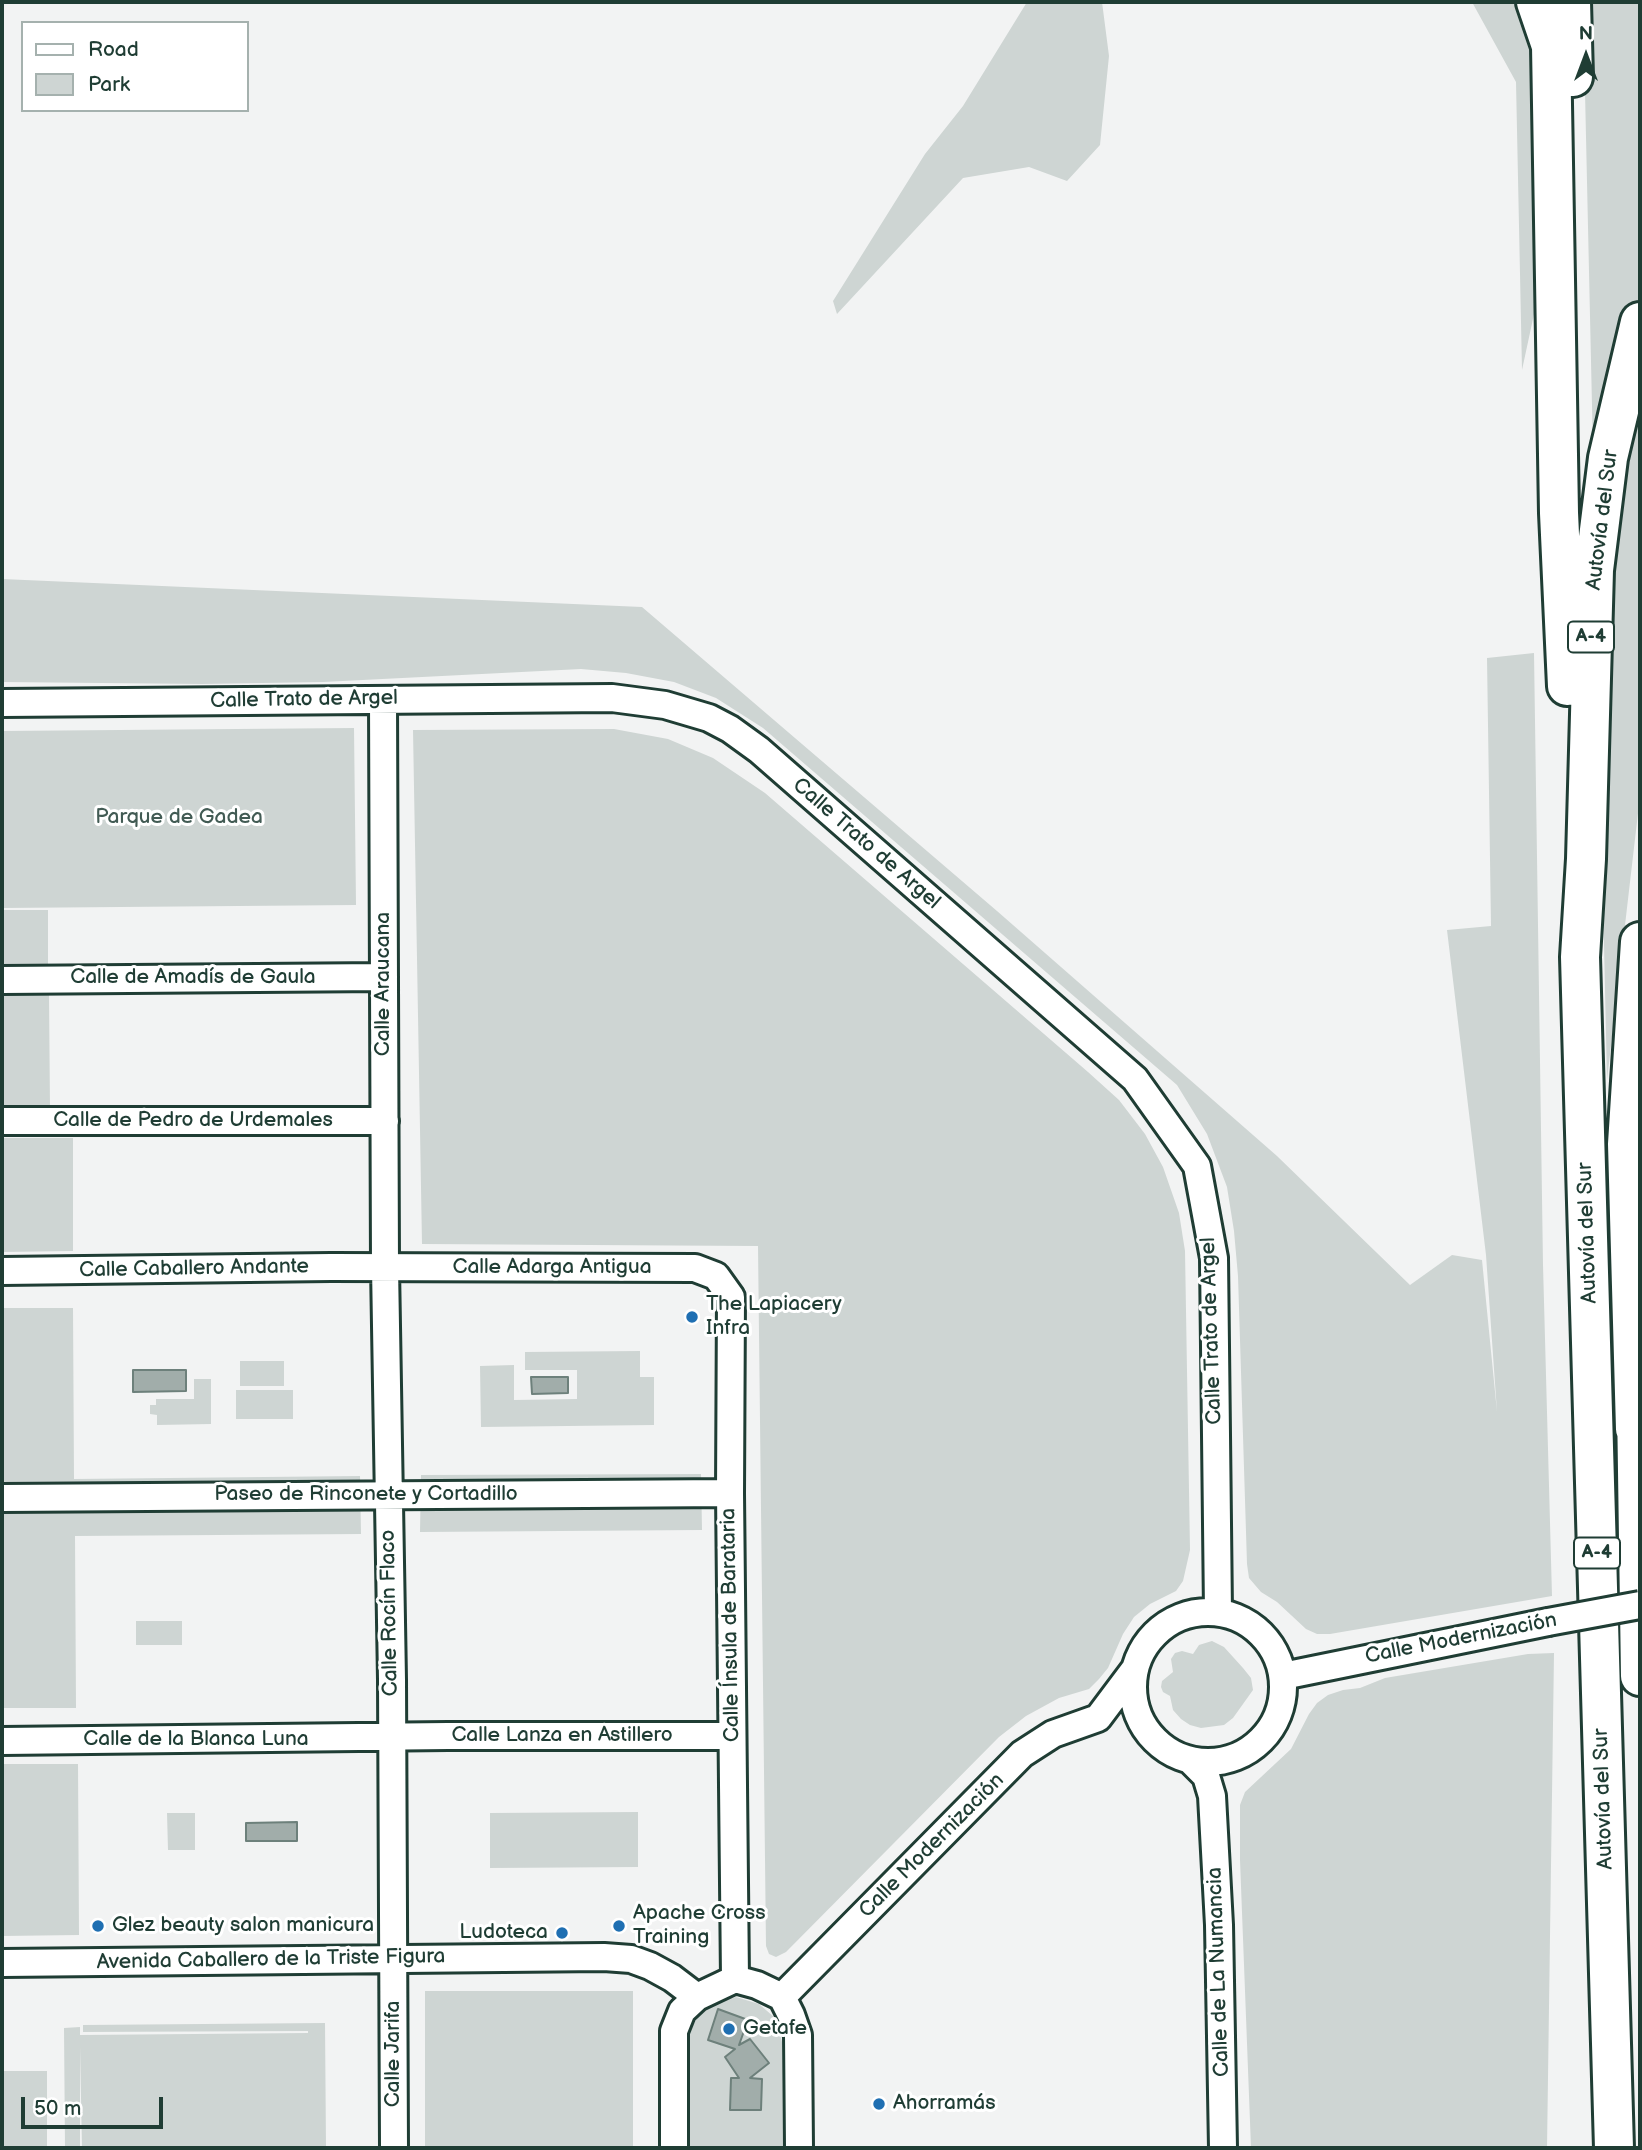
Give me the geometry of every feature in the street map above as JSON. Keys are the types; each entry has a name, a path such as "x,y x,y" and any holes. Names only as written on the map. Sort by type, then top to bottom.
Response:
{"highway":[{"path":"1536,2 1551,46 1559,513 1580,957"},
{"path":"1568,719 1580,372 1571,2"},
{"name":"Autovía del Sur","path":"1614,2148 1580,957 1586,859 1594,570 1608,458 1640,322"},
{"path":"1635,1429 1627,1144 1640,942"},
{"name":"A-4","path":"1640,1247 1635,1429 1640,1676"}],"street":[{"path":"1550,2 1551,46"},
{"name":"Calle Trato de Argel","path":"2,703 612,698 665,705 709,718 759,750 1135,1079 1197,1166 1214,1258 1218,1612"},
{"name":"Calle Araucana","path":"383,700 386,1268"},
{"name":"Calle de Amadís de Gaula","path":"2,980 384,976"},
{"name":"Calle de Pedro de Urdemales","path":"2,1121 385,1121"},
{"name":"Calle Caballero Andante","path":"2,1271 386,1268"},
{"name":"Calle Adarga Antigua","path":"386,1268 695,1268 716,1276"},
{"name":"Calle Rocín Flaco","path":"386,1268 393,1959"},
{"name":"Calle Ínsula de Barataria","path":"716,1276 731,1297 730,1493 735,1979"},
{"name":"Paseo de Rinconete y Cortadillo","path":"2,1498 730,1493"},
{"name":"Calle Modernización","path":"1283,1676 1640,1605"},
{"path":"1195,1612 1218,1612 1241,1619 1261,1633 1275,1653 1283,1676 1283,1697 1277,1717 1266,1736 1250,1750 1231,1759 1211,1763 1191,1761 1174,1755 1159,1745 1147,1732 1133,1703 1134,1670 1142,1649 1156,1632 1174,1619 1195,1612"},
{"path":"1134,1670 1098,1718 1147,1732"},
{"name":"Calle Modernización","path":"782,1997 1022,1754 1053,1734 1098,1718"},
{"name":"Calle Lanza en Astillero","path":"391,1737 732,1736"},
{"name":"Calle de la Blanca Luna","path":"2,1741 391,1737"},
{"path":"1212,1796 1231,1759"},
{"name":"Calle de La Numancia","path":"1191,1761 1206,1776 1212,1796 1219,1925 1223,2148"},
{"name":"Calle Jarifa","path":"393,1959 394,2148"},
{"name":"Avenida Caballero de la Triste Figura","path":"2,1963 631,1959 672,1978 697,1997"},
{"path":"674,2148 674,2031 682,2011 697,1997 735,1979 757,1984 782,1997 798,2035 799,2148"}],"green space":[{"path":"1027,2 1102,2 1109,56 1100,145 1067,181 1029,167 963,178 837,314 833,301 925,154 963,106"},
{"path":"1472,2 1541,2 1537,300 1522,370 1516,82"},
{"path":"1583,2 1640,2 1640,796 1607,1080"},
{"path":"2,579 642,607 997,911 1277,1156 1410,1285 1452,1255 1482,1260 1497,1412 1486,1255 1447,930 1491,926 1487,658 1534,653 1543,1265 1552,1596 1317,1634 1306,1629 1277,1602 1261,1592 1249,1578 1247,1564 1238,1276 1234,1231 1227,1187 1207,1134 1177,1085 763,728 716,698 674,682 626,673 581,669 323,682 2,682"},
{"name":"Parque de Gadea","path":"354,728 356,905 2,908 2,731"},
{"path":"614,729 668,739 713,758 765,793 1119,1100 1145,1134 1163,1167 1179,1213 1185,1251 1190,1550 1183,1581 1176,1591 1150,1604 1134,1617 1108,1668 1089,1689 1059,1698 1026,1716 999,1737 786,1952 776,1957 769,1954 766,1946 758,1246 422,1244 413,730"},
{"path":"2,910 48,910 48,967 2,967"},
{"path":"2,995 49,995 50,1109 2,1109"},
{"path":"2,1138 73,1138 73,1251 2,1252"},
{"path":"2,1308 73,1308 74,1479 360,1476 361,1534 75,1536 76,1708 2,1708"},
{"path":"640,1351 640,1377 654,1377 654,1425 481,1427 480,1366 514,1365 514,1400 577,1399 577,1370 525,1370 525,1352"},
{"path":"240,1361 284,1361 284,1386 240,1386"},
{"path":"194,1379 211,1379 211,1424 157,1425 157,1415 150,1414 150,1405 156,1405 156,1399 194,1399"},
{"path":"236,1390 293,1390 293,1419 236,1419"},
{"path":"701,1474 702,1530 420,1532 421,1475"},
{"path":"136,1621 182,1621 182,1645 136,1645"},
{"path":"1212,1641 1224,1647 1243,1668 1251,1678 1253,1690 1233,1718 1224,1725 1201,1728 1181,1719 1173,1710 1170,1696 1163,1692 1161,1687 1162,1681 1173,1672 1171,1659 1175,1653 1182,1651 1193,1654 1199,1645"},
{"path":"1554,1653 1547,2148 1251,2148 1240,1860 1240,1805 1245,1792 1291,1749 1309,1714 1317,1703 1328,1695 1360,1688 1385,1678 1528,1654"},
{"path":"2,1764 78,1764 79,1935 2,1936"},
{"path":"638,1812 638,1867 490,1868 490,1813"},
{"path":"167,1813 195,1813 195,1850 168,1850"},
{"path":"425,1991 633,1991 633,2148 425,2148"},
{"path":"736,1997 759,2004 774,2017 778,2026 782,2042 783,2148 689,2148 689,2033 698,2016 710,2003"},
{"path":"325,2023 326,2148 82,2148 80,2047 80,2148 65,2148 64,2028 80,2027 80,2035 308,2033 83,2032 83,2025"},
{"path":"2,2071 47,2071 47,2148 2,2148"}],"shaded area":[{"path":"133,1370 186,1370 186,1391 133,1392"},
{"path":"531,1377 568,1377 568,1393 532,1394"},
{"path":"297,1822 297,1841 246,1841 246,1823"},
{"path":"718,2009 748,2020 739,2045 750,2039 769,2063 750,2078 762,2079 761,2110 730,2110 731,2078 739,2078 725,2057 735,2049 708,2040"}],"place":[{"name":"The Lapiacery Infra","path":"692,1317"},
{"name":"Glez beauty salon manicura","path":"98,1926"},
{"name":"Apache Cross Training","path":"619,1926"},
{"name":"Ludoteca","path":"562,1933"},
{"name":"Getafe","path":"729,2029"},
{"name":"Ahorramás","path":"879,2104"}]}
